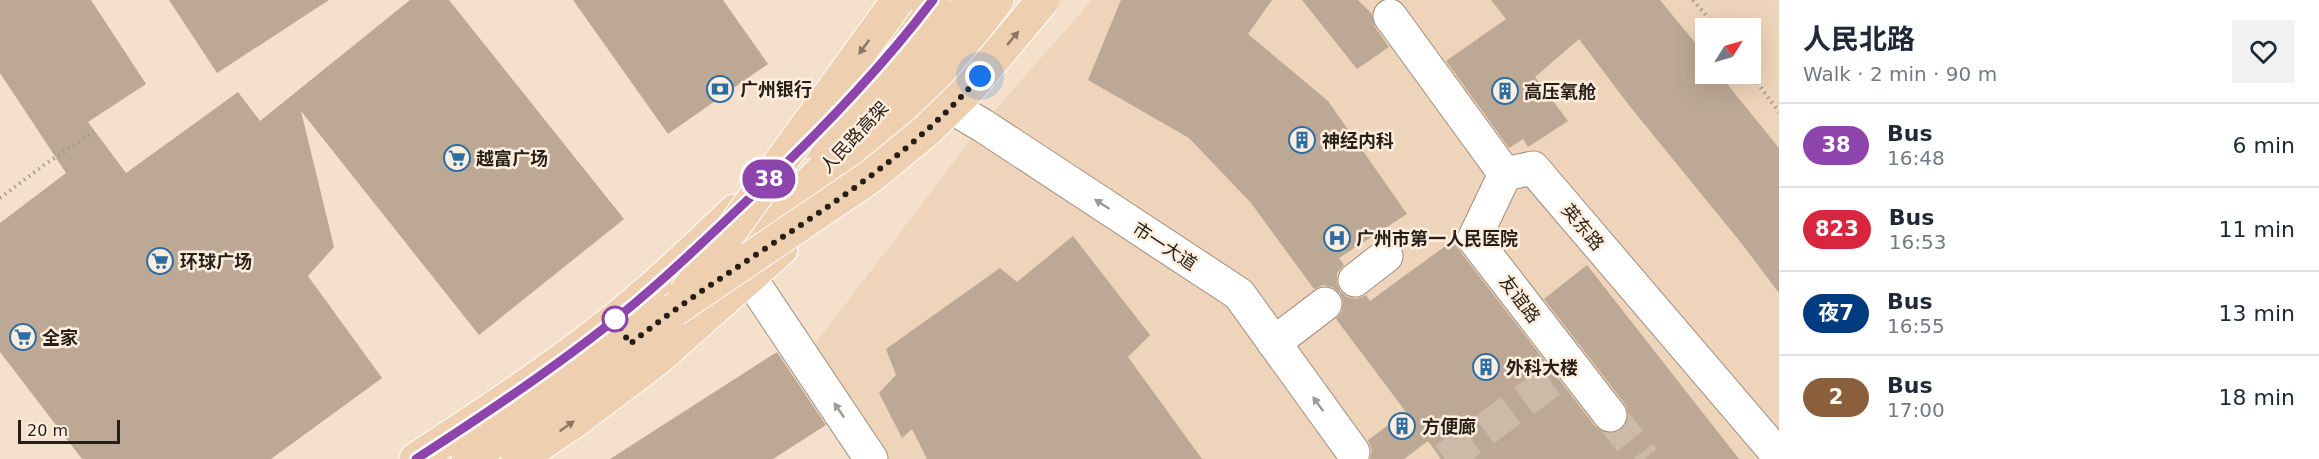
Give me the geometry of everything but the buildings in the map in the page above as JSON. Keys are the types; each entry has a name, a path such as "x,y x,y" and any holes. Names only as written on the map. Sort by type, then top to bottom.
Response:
{"main road":[{"path":"674,310 898,0"},
{"path":"416,459 548,370 600,331 663,278 829,120 868,79 933,0"},
{"name":"人民路高架","path":"468,459 571,388 674,310 810,184 902,86 972,0"},
{"path":"518,459 572,423 657,359 750,278 839,195 888,141 997,0"},
{"path":"674,310 870,177 926,131 967,91 1043,0"}],"street":[{"path":"1390,16 1505,174"},
{"name":"市一大道","path":"926,93 982,125 1239,294 1353,452"},
{"name":"英东路","path":"1505,174 1533,168 1779,456"},
{"name":"友谊路","path":"1505,174 1474,239 1610,415"},
{"path":"1355,280 1386,255"},
{"path":"750,278 871,459"},
{"path":"1274,343 1325,303"}],"path":[{"path":"1693,0 1708,18"},
{"path":"1758,84 1779,112"},
{"path":"0,198 94,132"}],"shaded area":[{"name":"广州市第一人民医院","path":"1092,0 1779,0 1779,459 882,459 809,352 982,125"}],"tunnel":[{"path":"1445,459 1571,366"},
{"path":"1610,415 1644,459"}],"bus line":[{"name":"38","path":"416,459 540,376 600,331 663,278 821,128 903,40 933,0"}],"place":[{"name":"广州银行","path":"720,89"},
{"name":"高压氧舱","path":"1505,91"},
{"name":"神经内科","path":"1302,140"},
{"name":"越富广场","path":"457,158"},
{"name":"广州市第一人民医院","path":"1337,238"},
{"name":"环球广场","path":"160,261"},
{"name":"全家","path":"23,337"},
{"name":"外科大楼","path":"1486,367"},
{"name":"方便廊","path":"1402,426"}],"route":[{"path":"615,319 630,344 674,310 870,177 926,131 980,76"}]}
